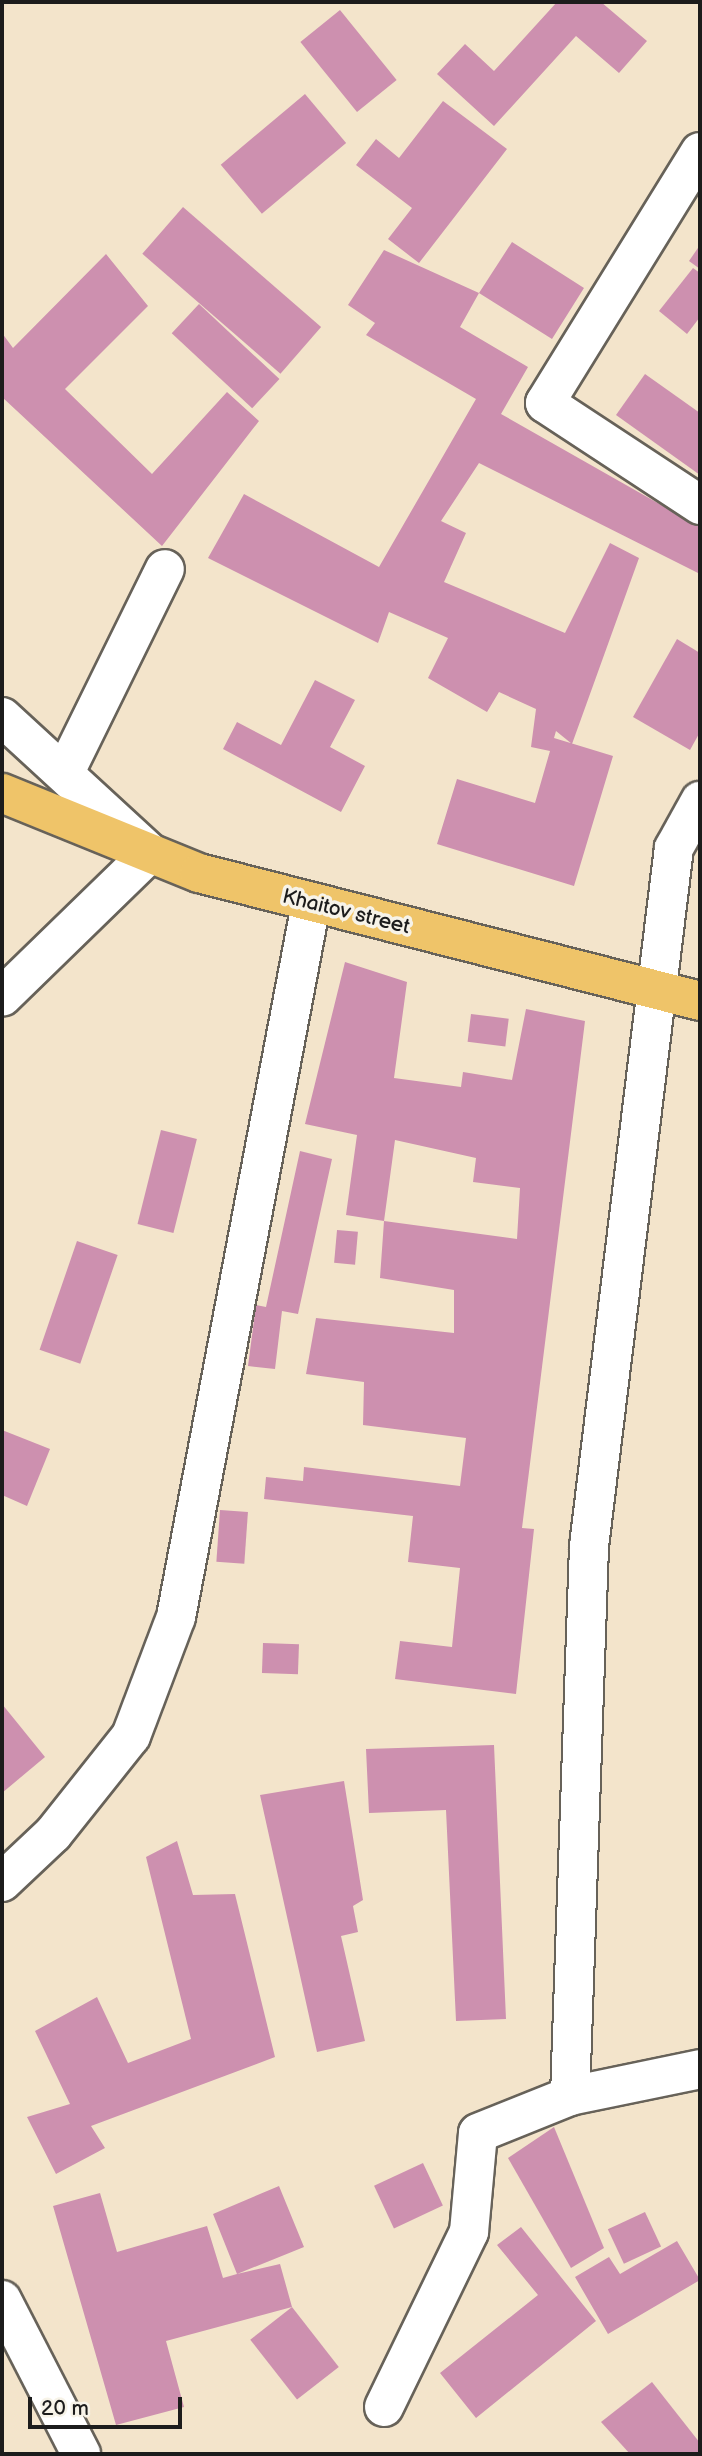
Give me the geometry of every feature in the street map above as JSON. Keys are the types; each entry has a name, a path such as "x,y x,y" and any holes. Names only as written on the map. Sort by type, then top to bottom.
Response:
{"main road":[{"name":"Khaitov street","path":"2,793 150,853 311,904 700,1001"}],"street":[{"path":"700,152 545,403 700,505"},
{"path":"65,772 165,569"},
{"path":"2,717 65,772 150,853 2,997"},
{"path":"570,2096 589,1546 653,989 674,848 700,801"},
{"path":"2,1882 53,1834 131,1736 176,1617 311,904"},
{"path":"384,2407 469,2232 478,2133 570,2096 700,2069"},
{"path":"2,2300 80,2454"}],"building":[{"path":"557,2 601,2 647,41 619,73 576,36 494,126 437,74 465,44 494,71"},
{"path":"340,10 397,80 357,112 300,42"},
{"path":"305,94 346,143 262,214 221,165"},
{"path":"443,101 507,149 419,263 388,239 412,208 356,165 376,139 399,158"},
{"path":"183,207 321,327 280,374 142,254"},
{"path":"512,242 584,288 552,339 479,293"},
{"path":"700,245 700,269 689,261"},
{"path":"384,250 479,293 460,327 528,367 501,414 700,527 700,574 479,463 441,521 466,533 444,582 565,633 610,543 639,558 572,744 613,756 574,886 437,844 457,779 535,803 550,751 531,747 536,709 499,692 487,712 428,678 448,638 389,612 378,643 208,558 244,494 379,567 476,399 366,335 375,323 348,305","holes":["556,731 571,743 554,738"]},
{"path":"106,254 148,306 65,389 152,474 227,392 259,421 162,546 2,397 2,333 13,348"},
{"path":"693,268 700,273 700,317 687,334 659,311"},
{"path":"199,304 279,379 252,408 172,333"},
{"path":"645,374 700,413 700,475 616,415"},
{"path":"677,639 700,653 700,732 690,750 633,717"},
{"path":"315,680 355,700 330,747 365,766 341,812 223,749 237,722 281,745"},
{"path":"345,962 407,982 394,1078 461,1087 463,1072 512,1080 526,1009 585,1021 522,1528 534,1529 516,1694 395,1679 400,1641 452,1647 460,1568 408,1562 413,1516 264,1499 266,1477 303,1481 304,1467 460,1486 466,1438 363,1425 364,1382 306,1374 316,1318 454,1333 454,1290 380,1278 384,1221 346,1215 357,1135 305,1124","holes":["395,1140 476,1158 473,1182 520,1188 517,1239 384,1221"]},
{"path":"471,1014 509,1019 505,1046 468,1042"},
{"path":"161,1130 197,1139 173,1233 138,1224"},
{"path":"300,1151 332,1159 298,1314 282,1311 275,1369 248,1366 256,1305 266,1307"},
{"path":"337,1230 358,1232 355,1265 334,1263"},
{"path":"77,1241 118,1255 80,1364 40,1350"},
{"path":"2,1430 50,1449 27,1506 2,1495"},
{"path":"220,1510 248,1512 244,1564 216,1562"},
{"path":"263,1643 299,1644 298,1674 262,1673"},
{"path":"2,1704 45,1757 2,1793"},
{"path":"494,1745 506,2019 456,2021 446,1810 369,1813 366,1749"},
{"path":"344,1781 363,1900 353,1906 358,1932 341,1936 365,2041 317,2052 260,1795"},
{"path":"177,1841 193,1895 235,1894 275,2057 91,2126 105,2148 56,2174 27,2117 70,2104 35,2031 97,1997 128,2063 191,2039 146,1857"},
{"path":"554,2127 604,2248 571,2268 508,2158"},
{"path":"423,2163 443,2206 394,2228 374,2186"},
{"path":"279,2186 304,2247 237,2274 213,2214"},
{"path":"100,2193 117,2252 207,2226 223,2278 280,2264 292,2307 166,2341 184,2407 116,2425 53,2206"},
{"path":"645,2212 661,2246 624,2264 608,2229"},
{"path":"521,2227 596,2321 476,2418 440,2373 538,2295 497,2245"},
{"path":"677,2241 700,2280 608,2334 575,2277 609,2257 620,2274"},
{"path":"292,2307 339,2367 297,2400 250,2340"},
{"path":"652,2382 700,2443 700,2454 630,2454 601,2422"}]}
